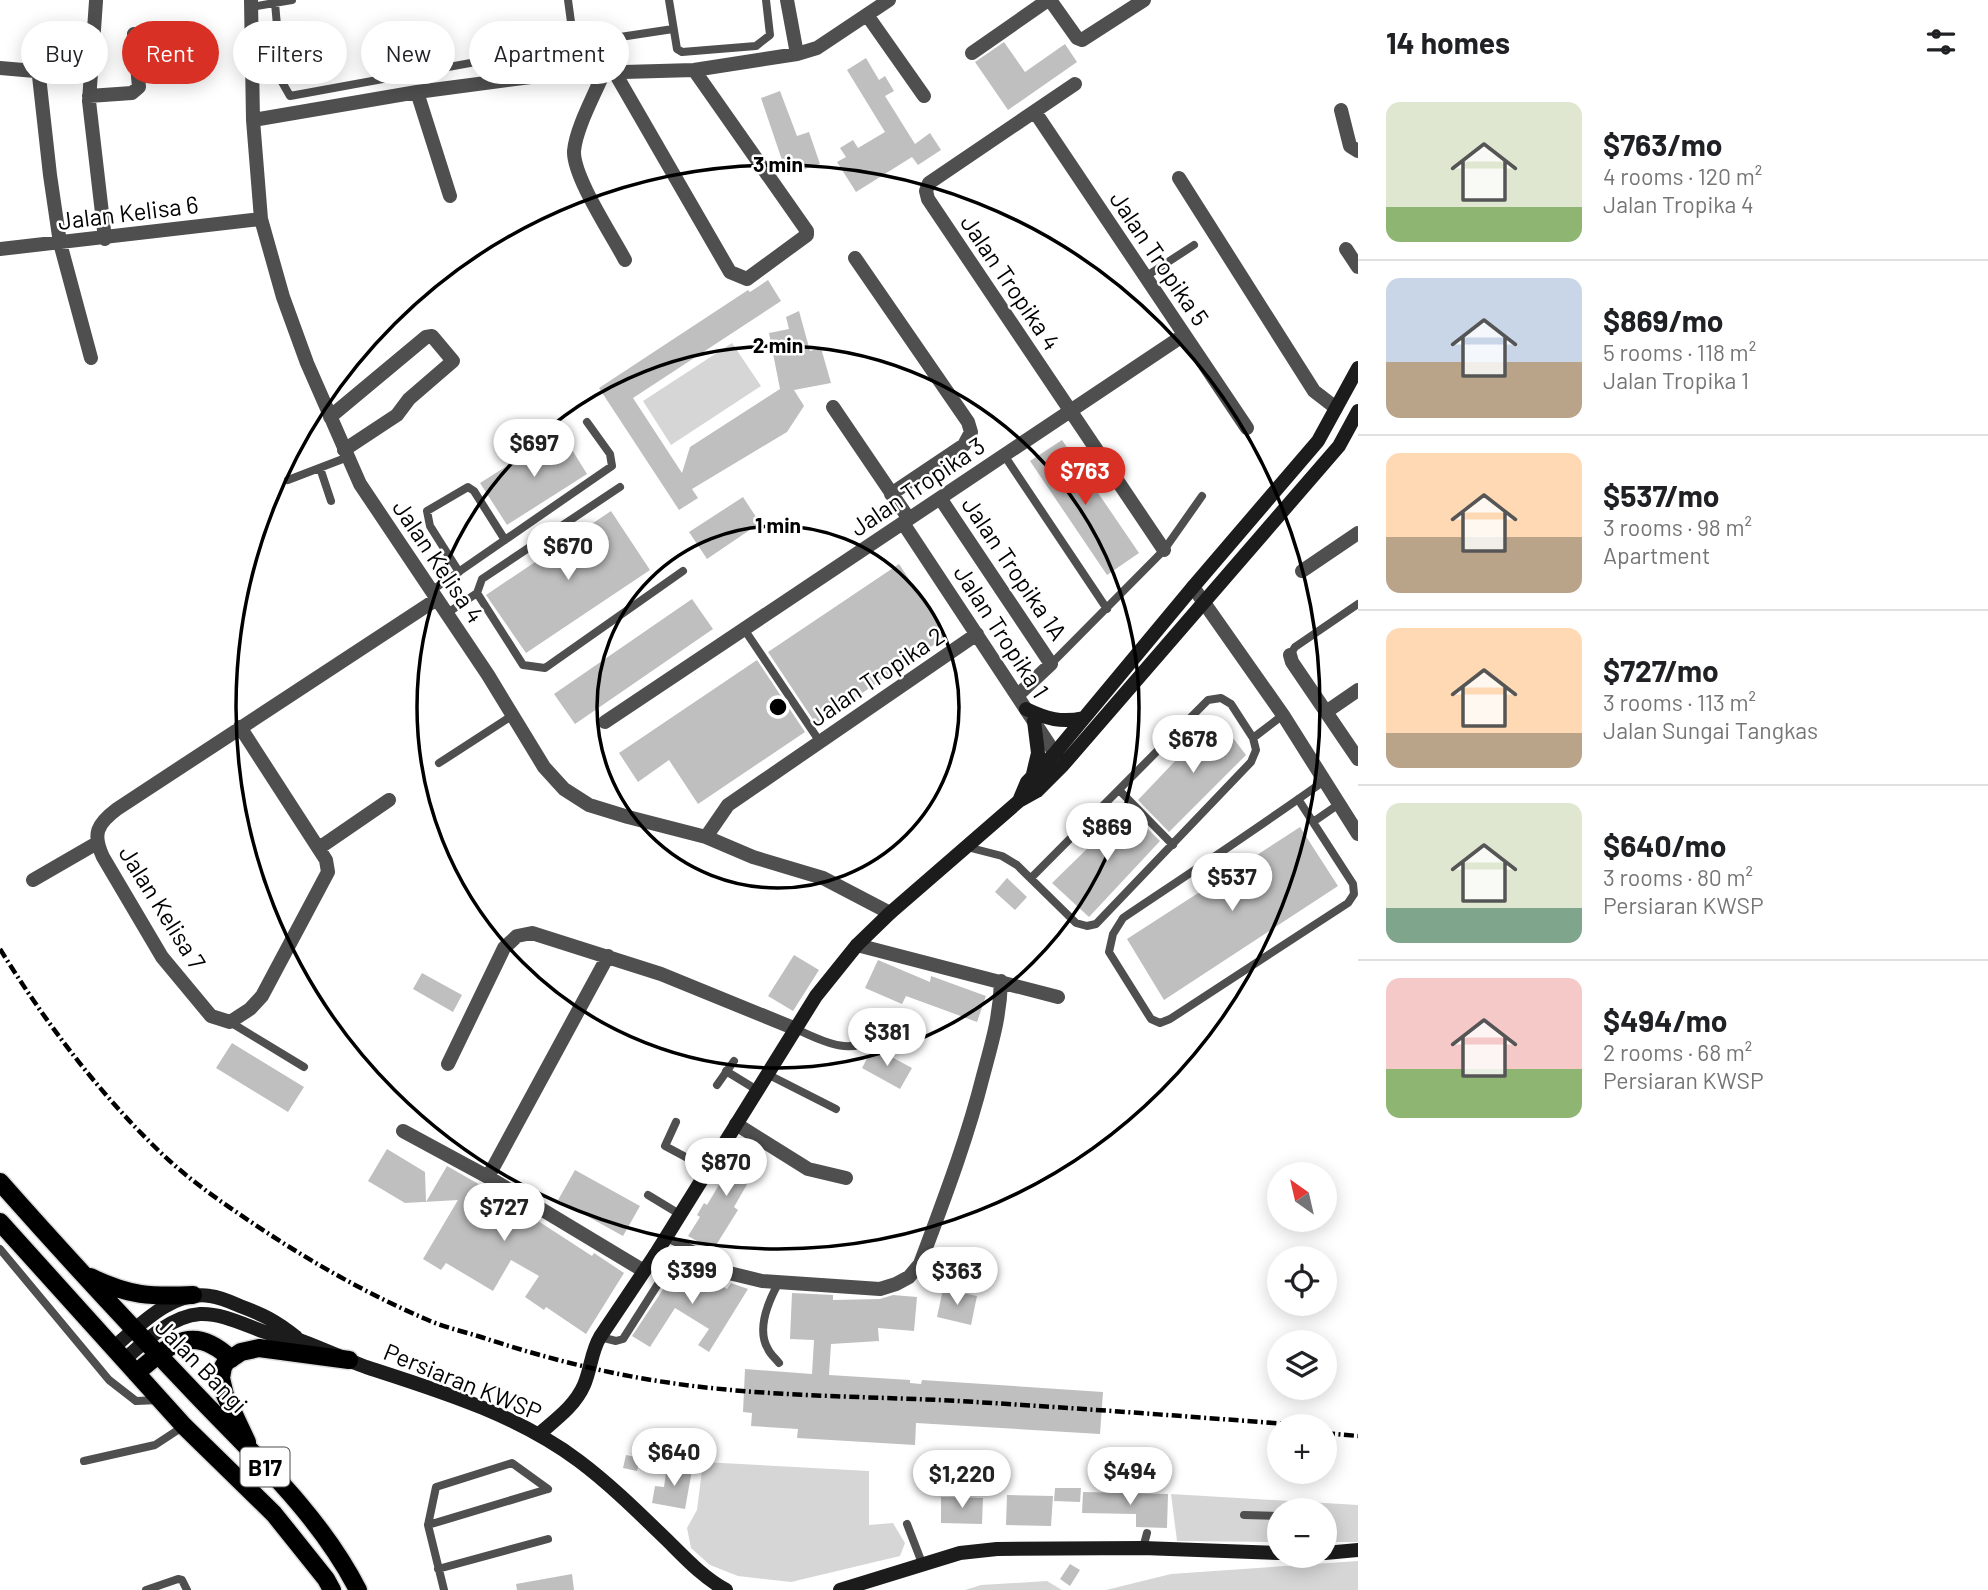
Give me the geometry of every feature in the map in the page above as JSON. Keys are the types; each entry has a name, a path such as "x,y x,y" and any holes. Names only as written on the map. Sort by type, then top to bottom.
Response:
{"main road":[{"name":"Jalan Bangi","path":"0,1182 81,1273 300,1503 346,1568 358,1590"},
{"name":"B17","path":"0,1222 184,1426 274,1514 332,1590"},
{"path":"81,1273 131,1294 151,1297 193,1296"},
{"path":"125,1360 158,1355 181,1340 191,1338 212,1343 230,1359"},
{"path":"253,1454 225,1395 221,1378 223,1367 230,1359 249,1349 259,1348 349,1360"}],"street":[{"path":"787,0 797,54"},
{"path":"629,73 694,70 797,54 817,48 889,0"},
{"path":"972,53 1049,0 1077,38 1082,40 1144,0"},
{"path":"96,1 89,96 105,239"},
{"name":"Jalan Kelisa 4","path":"251,4 253,120 261,219 283,297 330,417 360,484 513,715 544,767 565,789 589,805 706,837 753,857 823,878 890,913"},
{"path":"867,15 924,96"},
{"path":"0,68 35,71 39,76 60,243 91,358"},
{"path":"615,84 730,272 747,279 807,235 807,231 694,70"},
{"path":"89,96 132,93 139,84"},
{"path":"253,120 478,84"},
{"path":"604,84 579,132 574,152 579,175 625,260"},
{"name":"Jalan Tropika 4","path":"1075,84 929,183 926,191 928,199 1164,550"},
{"path":"417,92 450,196"},
{"path":"1341,110 1350,146 1358,151"},
{"name":"Jalan Tropika 5","path":"1035,112 1247,428"},
{"path":"1179,178 1314,391 1336,408"},
{"name":"Jalan Kelisa 6","path":"0,249 261,219"},
{"path":"1346,249 1358,267"},
{"path":"855,258 968,422 971,432 964,445 891,494"},
{"name":"Jalan Tropika 3","path":"605,722 1184,335"},
{"path":"330,417 426,337 432,336 437,340 453,361 409,399 397,415 346,454"},
{"path":"538,1434 576,1398 585,1382 594,1347 666,1238 816,996 862,941 890,913 1019,801 1037,791 1084,719 1318,441 1358,368"},
{"name":"Jalan Tropika 1","path":"833,407 1059,759"},
{"path":"1019,801 1032,776 1059,759 1204,603 1339,446 1358,411"},
{"name":"Jalan Tropika 1A","path":"940,498 1051,663"},
{"path":"1302,571 1358,533"},
{"path":"1193,587 1283,715 1358,834"},
{"name":"Jalan Kelisa 7","path":"230,1022 211,1016 162,957 97,843 99,828 106,817 434,595"},
{"name":"Jalan Tropika 2","path":"706,837 728,805 977,634"},
{"path":"1290,655 1292,662 1358,759"},
{"path":"1018,695 1051,663"},
{"path":"1326,712 1358,690"},
{"path":"1032,776 1038,752 1030,715 1067,722 1084,719"},
{"path":"230,1022 250,1009 262,996 328,872 326,860 319,848 240,727"},
{"path":"319,848 389,800"},
{"path":"33,880 97,843"},
{"path":"448,1064 504,948 517,936 532,933 661,974 796,1029"},
{"path":"862,941 1058,997"},
{"path":"488,1177 608,956"},
{"path":"655,1255 719,1272 779,1282 880,1289 909,1277 920,1264 974,1112 994,1041 1000,1009 1001,982"},
{"path":"736,1125 808,1169 846,1178"},
{"path":"402,1131 488,1177 645,1270"},
{"name":"Persiaran KWSP","path":"125,1360 148,1318 173,1303 193,1296 208,1295 274,1319 300,1340"},
{"name":"Persiaran KWSP","path":"140,1336 188,1316 217,1316 273,1335 300,1340 513,1421 579,1461 616,1492 701,1573 726,1590"},
{"path":"840,1590 960,1553 997,1549 1145,1541 1267,1552"},
{"path":"1337,1552 1358,1550"}],"lane":[{"path":"251,4 292,0"},
{"path":"568,0 571,21"},
{"path":"669,0 677,49 682,51 756,46 770,35 766,0"},
{"path":"275,3 282,82 290,96 469,63"},
{"path":"629,36 673,29"},
{"path":"1146,277 1194,245"},
{"path":"434,595 458,572 612,466 610,454 587,422"},
{"path":"288,480 320,468 346,454"},
{"path":"1004,455 1107,609"},
{"path":"320,468 331,501"},
{"path":"458,572 430,526 427,511 468,487 474,491 505,540"},
{"path":"446,614 477,593 482,579 620,487"},
{"path":"1051,663 1164,550 1202,496"},
{"path":"477,593 523,664 545,668 683,571"},
{"path":"1290,655 1295,647 1358,604"},
{"path":"744,629 820,742"},
{"path":"967,847 1002,856 1017,865 1076,923 1087,926 1096,924 1251,762 1256,750 1253,738 1231,704 1221,698 1208,700 1031,878"},
{"path":"439,763 513,715"},
{"path":"1253,738 1283,715"},
{"path":"1298,799 1353,884 1353,894 1348,903 1170,1020 1160,1023 1151,1019 1109,952 1113,934 1123,918 1324,781"},
{"path":"1120,791 1174,845"},
{"path":"1313,822 1339,804"},
{"path":"230,1022 304,1067"},
{"path":"796,1029 837,1046 858,1046 879,1035"},
{"path":"717,1085 734,1061"},
{"path":"726,1071 757,1090"},
{"path":"767,1074 836,1109"},
{"path":"676,1122 665,1146 708,1169"},
{"path":"648,1195 681,1214"},
{"path":"666,1238 719,1260"},
{"path":"0,1244 24,1248"},
{"path":"0,1249 109,1380 136,1401 160,1400"},
{"path":"779,1282 769,1300 764,1327 766,1347 779,1363"},
{"path":"600,1337 616,1341 623,1339 658,1284"},
{"path":"57,1317 74,1304"},
{"path":"85,1461 155,1445 184,1426"},
{"path":"428,1525 548,1489 512,1463 436,1487 428,1525 444,1590"},
{"path":"1244,1515 1267,1516"},
{"path":"907,1524 922,1563"},
{"path":"438,1569 548,1539"},
{"path":"146,1590 178,1579 182,1580 187,1590"}],"shaded area":[{"path":"732,343 761,386 671,445 643,401"},
{"path":"703,1462 869,1471 869,1525 893,1523 905,1543 900,1556 791,1582 738,1576 710,1565 691,1548 687,1528 697,1510"},
{"path":"1171,1494 1267,1500 1267,1542 1177,1541"},
{"path":"1337,1504 1358,1505 1358,1542 1337,1542"},
{"path":"1358,1561 1358,1590 1106,1590 1171,1574 1267,1567 1337,1568 1337,1562"},
{"path":"1047,1581 1062,1590 965,1590 981,1585"}],"building":[{"path":"1004,42 1025,72 1065,44 1077,62 1008,110 975,62"},
{"path":"866,58 879,80 885,76 894,91 885,96 915,144 930,133 941,150 918,165 912,157 856,192 837,162 846,157 840,148 853,140 858,148 885,132 847,70"},
{"path":"780,91 797,136 809,132 820,164 787,175 761,98"},
{"path":"768,280 781,301 633,398 682,473 690,447 780,389 769,333 789,329 786,317 799,311 810,351 821,348 831,383 794,390 804,406 787,432 692,489 698,498 679,510 599,388 748,290 750,292"},
{"path":"561,432 587,474 507,525 480,483"},
{"path":"1062,440 1139,553 1107,575 1030,461"},
{"path":"743,497 760,523 707,559 689,532"},
{"path":"611,511 650,570 526,653 486,595"},
{"path":"899,564 947,636 816,724 768,652"},
{"path":"692,599 713,629 575,724 554,694"},
{"path":"757,660 805,732 698,804 669,760 638,782 619,753"},
{"path":"1217,717 1246,755 1169,832 1138,800"},
{"path":"1128,809 1160,841 1089,917 1052,883"},
{"path":"1300,827 1338,886 1164,1000 1127,939"},
{"path":"1007,878 1027,897 1015,910 995,892"},
{"path":"794,955 819,970 793,1011 768,996"},
{"path":"878,960 930,982 931,976 986,996 977,1022 906,996 902,1004 865,988"},
{"path":"422,973 462,995 453,1012 413,989"},
{"path":"232,1043 304,1087 288,1112 216,1068"},
{"path":"873,1047 912,1068 900,1089 862,1068"},
{"path":"745,1141 765,1153 734,1207 738,1210 713,1250 688,1236 700,1217 697,1215 704,1203 707,1205"},
{"path":"387,1149 425,1172 426,1202 405,1203 368,1181"},
{"path":"447,1166 536,1217 535,1219 592,1256 594,1253 624,1273 586,1334 546,1307 544,1310 525,1297 539,1276 511,1260 493,1291 446,1263 441,1270 423,1259 458,1200 426,1202"},
{"path":"575,1170 640,1206 623,1236 558,1200"},
{"path":"672,1269 697,1275 710,1283 712,1280 727,1289 731,1283 748,1289 709,1352 698,1345 709,1329 675,1308 650,1347 632,1336 664,1288 664,1281"},
{"path":"943,1289 977,1296 971,1325 937,1317"},
{"path":"792,1293 833,1295 833,1300 880,1299 893,1295 917,1297 914,1331 878,1328 879,1341 831,1344 829,1375 910,1380 910,1383 921,1384 922,1380 1103,1392 1100,1434 916,1423 915,1445 797,1438 798,1429 751,1426 752,1413 743,1412 745,1369 812,1374 814,1340 790,1339"},
{"path":"626,1455 640,1458 637,1471 623,1468"},
{"path":"667,1466 692,1470 685,1509 652,1503 655,1486 664,1487"},
{"path":"1055,1488 1081,1488 1080,1502 1054,1501"},
{"path":"1083,1492 1168,1494 1167,1528 1136,1527 1136,1514 1082,1513"},
{"path":"1007,1495 1053,1496 1051,1526 1006,1525"},
{"path":"941,1497 983,1498 982,1524 941,1523"},
{"path":"1070,1564 1080,1570 1070,1586 1060,1579"},
{"path":"572,1574 574,1590 517,1590 516,1584"}],"railway":[{"path":"0,949 35,1003 94,1081 137,1129 182,1172 242,1216 317,1264 435,1323 577,1365 707,1388 779,1394 923,1399 1267,1423"},
{"path":"1337,1434 1358,1436"}]}
